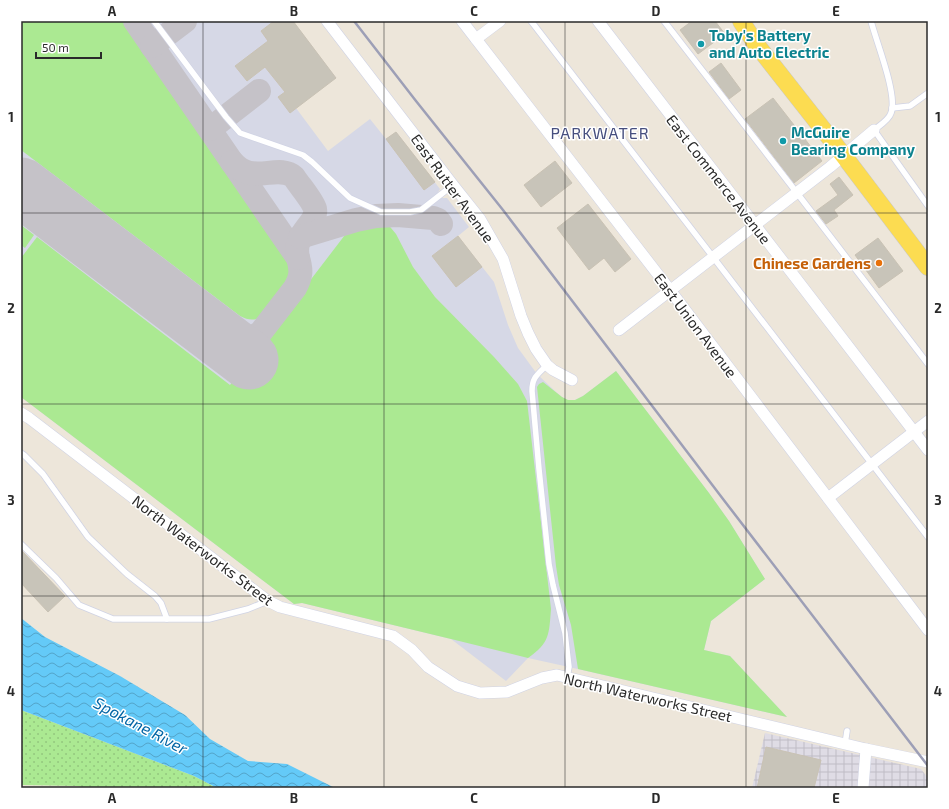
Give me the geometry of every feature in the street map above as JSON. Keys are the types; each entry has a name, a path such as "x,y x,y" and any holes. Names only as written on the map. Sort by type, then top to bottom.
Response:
{"main road":[{"path":"741,21 756,44 844,156 928,267"}],"street":[{"name":"East Rutter Avenue","path":"327,21 452,185 480,219 503,259 521,316 536,349 553,370 572,380"},
{"name":"East Union Avenue","path":"462,21 670,290 927,628"},
{"path":"476,39 500,21"},
{"name":"East Commerce Avenue","path":"598,21 928,450"},
{"path":"619,330 797,193 874,130"},
{"name":"North Waterworks Street","path":"21,413 268,601 280,607 393,636 412,650 428,667 457,686 480,693 507,692 542,678 557,675 866,749 928,762"},
{"path":"828,498 928,421"},
{"path":"863,788 866,749"}],"lane":[{"path":"154,21 233,126 240,133 303,155 350,198 381,212 410,212 420,210 452,185"},
{"path":"530,21 928,537"},
{"path":"664,21 928,364"},
{"path":"871,21 889,81 892,99 890,116 874,130 928,206"},
{"path":"892,108 910,106 928,93"},
{"path":"548,365 535,376 532,382 532,391 549,564 565,633 570,667 567,677"},
{"path":"21,453 43,474 88,537 127,574 161,602 167,620"},
{"path":"21,544 56,578 79,605 113,618 167,620 210,618 268,601"},
{"path":"845,744 847,731"}],"shaded area":[{"path":"21,21 293,21 336,78 296,108 328,151 370,119 386,139 396,132 440,189 437,194 440,198 447,198 469,227 458,236 494,282 508,325 518,348 537,374 562,397 568,400 575,400 583,396 616,371 729,521 765,579 711,621 704,650 730,656 787,717 528,658 506,681 451,639 302,603 294,604 21,397"},
{"path":"765,733 921,769 928,778 928,788 752,788"}],"green space":[{"path":"21,21 127,21 292,260 295,269 294,278 264,317 252,320 240,316 21,150"},
{"path":"386,222 396,234 413,267 435,297 494,357 518,384 527,401 551,609 549,632 547,637 541,648 528,658 302,603 294,604 21,397 21,258 37,237 230,385 348,231 362,226"},
{"path":"21,225 34,235 25,248 21,245"},
{"path":"616,371 709,493 729,521 765,579 711,621 704,650 730,656 787,717 578,669 571,625 559,585 556,566 537,387 543,382 562,397 568,400 575,400 583,396"},
{"path":"21,710 194,776 217,788 88,788 77,786 21,785"}],"water":[{"name":"Spokane River","path":"21,618 45,637 120,676 185,715 210,739 248,761 287,764 335,788 217,788 194,776 21,710"}],"building":[{"path":"274,21 293,21 336,78 290,113 278,97 285,92 265,67 247,81 235,66 268,41 261,31"},
{"name":"Toby's Battery and Auto Electric","path":"692,21 715,21 725,34 698,54 680,30"},
{"path":"721,63 741,90 729,99 709,72"},
{"name":"McGuire Bearing Company","path":"773,98 822,161 794,183 745,119"},
{"path":"396,132 435,182 424,190 386,139"},
{"path":"555,161 572,183 541,207 524,185"},
{"path":"839,177 853,195 834,210 838,216 826,224 816,211 838,195 830,184"},
{"path":"588,204 631,259 615,272 604,258 589,270 557,228"},
{"path":"458,236 482,267 456,287 432,256"},
{"name":"Chinese Gardens","path":"878,238 903,271 879,288 855,255"},
{"path":"21,550 65,596 48,612 21,583"},
{"path":"766,747 821,760 814,788 757,788"}],"taxiway":[{"path":"135,21 298,258 300,270 299,280 295,288 261,332 248,339 233,341 223,340"},
{"path":"152,46 185,21"},
{"path":"210,129 259,91"},
{"path":"232,162 248,173 283,172 289,174 294,177 309,197 314,206 315,214 299,242 297,249 298,258"},
{"path":"300,237 356,220 376,216 398,215 433,218 438,220 441,224"}],"runway":[{"path":"21,187 249,360"}],"railway":[{"path":"354,21 503,210 928,766"}],"place":[{"name":"Toby's Battery and Auto Electric","path":"701,44"},
{"name":"McGuire Bearing Company","path":"783,141"},
{"name":"Chinese Gardens","path":"879,263"}],"district":[{"name":"PARKWATER","path":"600,132"}]}
